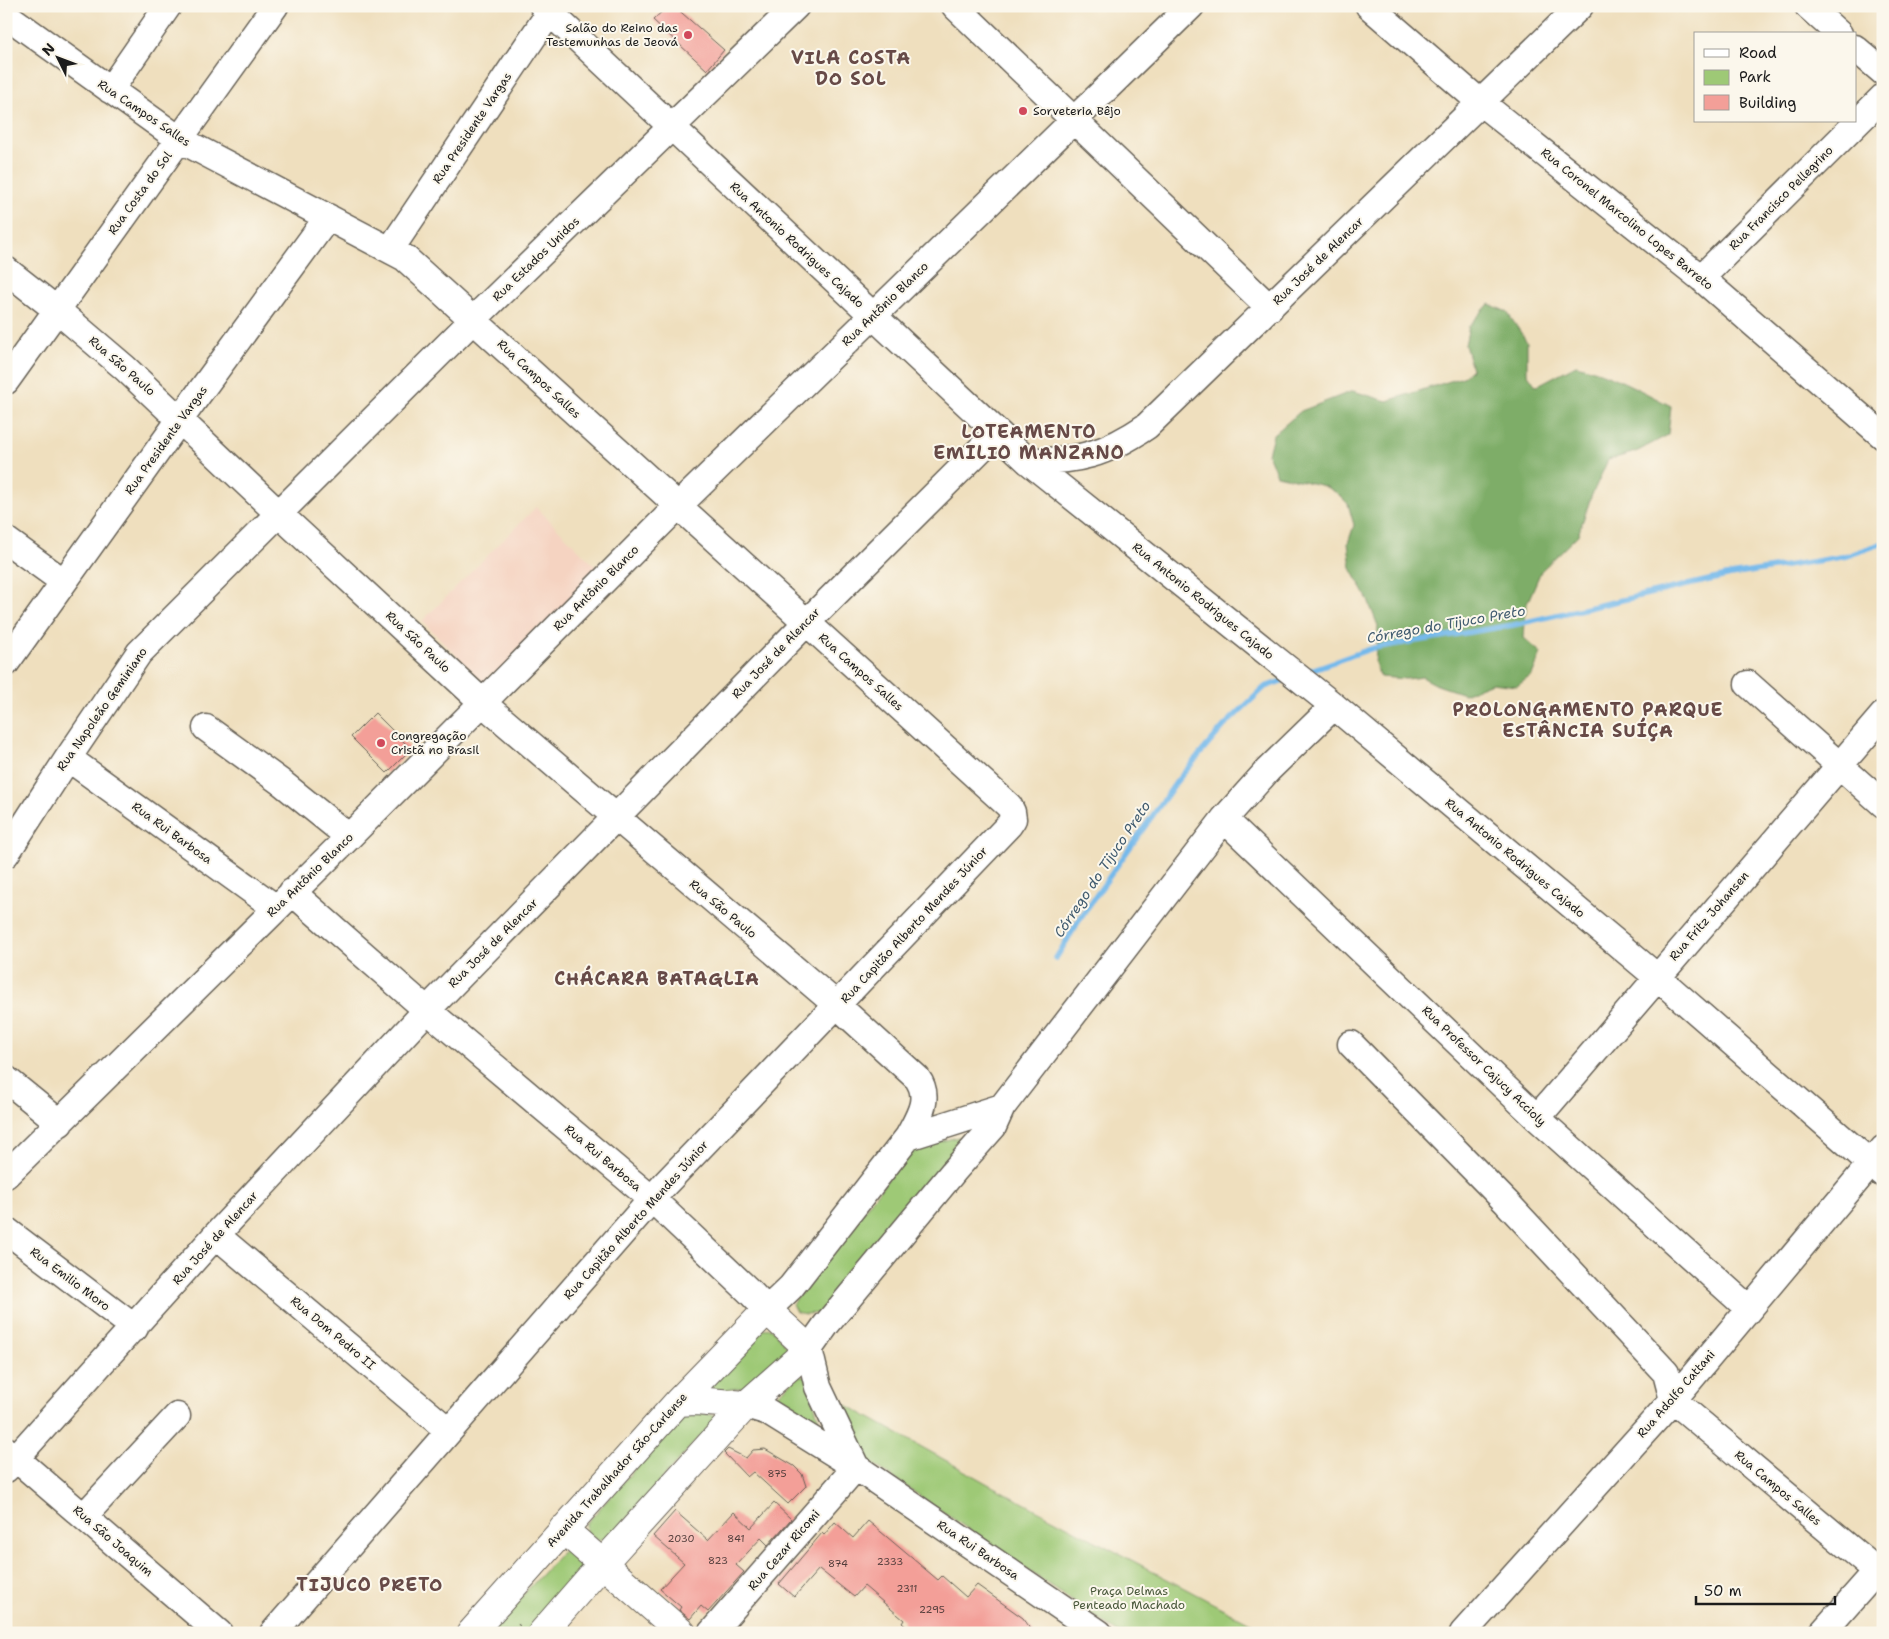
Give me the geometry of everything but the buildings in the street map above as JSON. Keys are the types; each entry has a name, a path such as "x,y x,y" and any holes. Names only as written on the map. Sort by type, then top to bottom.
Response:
{"main road":[{"name":"Rua Rui Barbosa","path":"766,1310 810,1349"},
{"name":"Avenida Trabalhador São-Carlense","path":"471,1633 678,1402 766,1310"},
{"path":"542,1633 602,1563 746,1405 810,1349"},
{"path":"678,1402 695,1401 746,1405"},
{"path":"563,1529 682,1633"}],"street":[{"path":"110,90 168,6"},
{"name":"Rua Costa do Sol","path":"6,381 274,6"},
{"name":"Rua Estados Unidos","path":"278,513 474,319 796,6"},
{"path":"955,6 1270,308"},
{"name":"Rua Antônio Blanco","path":"6,1175 349,837 678,506 1191,6"},
{"name":"Rua Coronel Marcolino Lopes Barreto","path":"1369,6 1480,102 1701,278 1883,436"},
{"name":"Rua José de Alencar","path":"1028,461 1074,459 1100,452 1125,441 1147,426 1580,6"},
{"path":"1808,6 1838,32"},
{"name":"Rua Antonio Rodrigues Cajado","path":"549,8 672,127 1028,461 1330,702 1879,1162"},
{"name":"Rua Presidente Vargas","path":"390,250 549,8"},
{"name":"Rua Campos Salles","path":"6,14 179,139 405,258 1009,806 1013,819"},
{"path":"1856,49 1883,72"},
{"name":"Rua Francisco Pellegrino","path":"1701,278 1883,96"},
{"name":"Rua Presidente Vargas","path":"6,663 180,419 328,217"},
{"name":"Rua São Paulo","path":"6,270 57,310 125,368 482,702 838,1006 917,1078 923,1086 925,1094 923,1106 908,1137 790,1287 766,1310"},
{"name":"Rua José de Alencar","path":"9,1459 135,1328 216,1235 427,1010 806,622 997,433"},
{"name":"Rua Napoleão Geminiano","path":"6,854 139,653 278,513"},
{"path":"6,540 64,582"},
{"path":"1748,684 1883,804"},
{"path":"856,1467 818,1387 810,1349 826,1325 993,1127 1002,1107 1224,819 1330,702"},
{"name":"Rua Fritz Johansen","path":"1537,1118 1883,715"},
{"path":"206,728 282,783 349,837"},
{"name":"Rua Rui Barbosa","path":"68,758 284,900 427,1010 653,1200 750,1292 766,1310"},
{"name":"Rua Capitão Alberto Mendes Júnior","path":"273,1633 665,1184 838,1006 1013,819"},
{"name":"Rua Professor Cajucy Accioly","path":"1224,819 1537,1118 1748,1308"},
{"path":"1351,1044 1514,1210 1666,1373 1673,1400"},
{"path":"6,1079 60,1123"},
{"path":"908,1137 1002,1107"},
{"name":"Rua Adolfo Cattani","path":"1463,1633 1673,1400 1748,1308 1879,1162"},
{"name":"Rua Emilio Moro","path":"6,1230 135,1328"},
{"name":"Rua Dom Pedro II","path":"216,1235 449,1431"},
{"name":"Rua Campos Salles","path":"1673,1400 1881,1570"},
{"name":"Rua Rui Barbosa","path":"746,1405 766,1411 856,1467 1084,1628"},
{"path":"84,1516 177,1416"},
{"name":"Rua São Joaquim","path":"9,1459 84,1516 219,1633"},
{"name":"Rua Cezar Ricomi","path":"711,1633 856,1467"},
{"path":"1822,1633 1881,1570"}],"shaded area":[{"path":"536,507 600,571 486,685 422,621"}],"green space":[{"path":"1489,304 1507,312 1527,342 1527,373 1536,386 1576,365 1613,377 1671,406 1668,435 1636,452 1608,460 1591,497 1578,535 1541,571 1526,606 1524,638 1541,653 1532,675 1517,686 1492,683 1464,694 1437,685 1422,677 1406,679 1380,677 1375,663 1378,626 1367,598 1351,568 1348,543 1354,525 1348,504 1337,493 1324,486 1277,475 1268,454 1273,435 1301,411 1353,391 1387,401 1463,377 1472,369 1465,345 1469,326"},
{"path":"958,1137 962,1138 962,1141 823,1313 805,1314 796,1312 792,1304 911,1149"},
{"path":"771,1328 788,1348 749,1387 710,1391 705,1387 764,1329"},
{"path":"799,1376 806,1377 823,1433 774,1402 776,1396"},
{"name":"Praça Delmas Penteado Machado","path":"834,1398 988,1484 1269,1633 1119,1633 859,1454"},
{"path":"695,1412 718,1416 612,1535 600,1540 586,1535 586,1524 674,1425"},
{"path":"565,1549 582,1561 581,1572 526,1633 490,1631"}],"waterway":[{"name":"Córrego do Tijuco Preto","path":"1305,672 1373,648 1513,625 1731,575 1847,556 1883,543"},
{"name":"Córrego do Tijuco Preto","path":"1056,958 1083,914 1177,781 1224,726 1265,687 1287,679"}],"place":[{"name":"Salão do Reino das Testemunhas de Jeová","path":"688,35"},
{"name":"Sorveteria Bêjo","path":"1023,111"},
{"name":"Congregação Cristã no Brasil","path":"381,743"}],"district":[{"name":"VILA COSTA DO SOL","path":"851,68"},
{"name":"LOTEAMENTO EMILIO MANZANO","path":"1029,442"},
{"name":"PROLONGAMENTO PARQUE ESTÂNCIA SUÍÇA","path":"1588,720"},
{"name":"CHÁCARA BATAGLIA","path":"657,979"},
{"name":"TIJUCO PRETO","path":"370,1585"}]}
